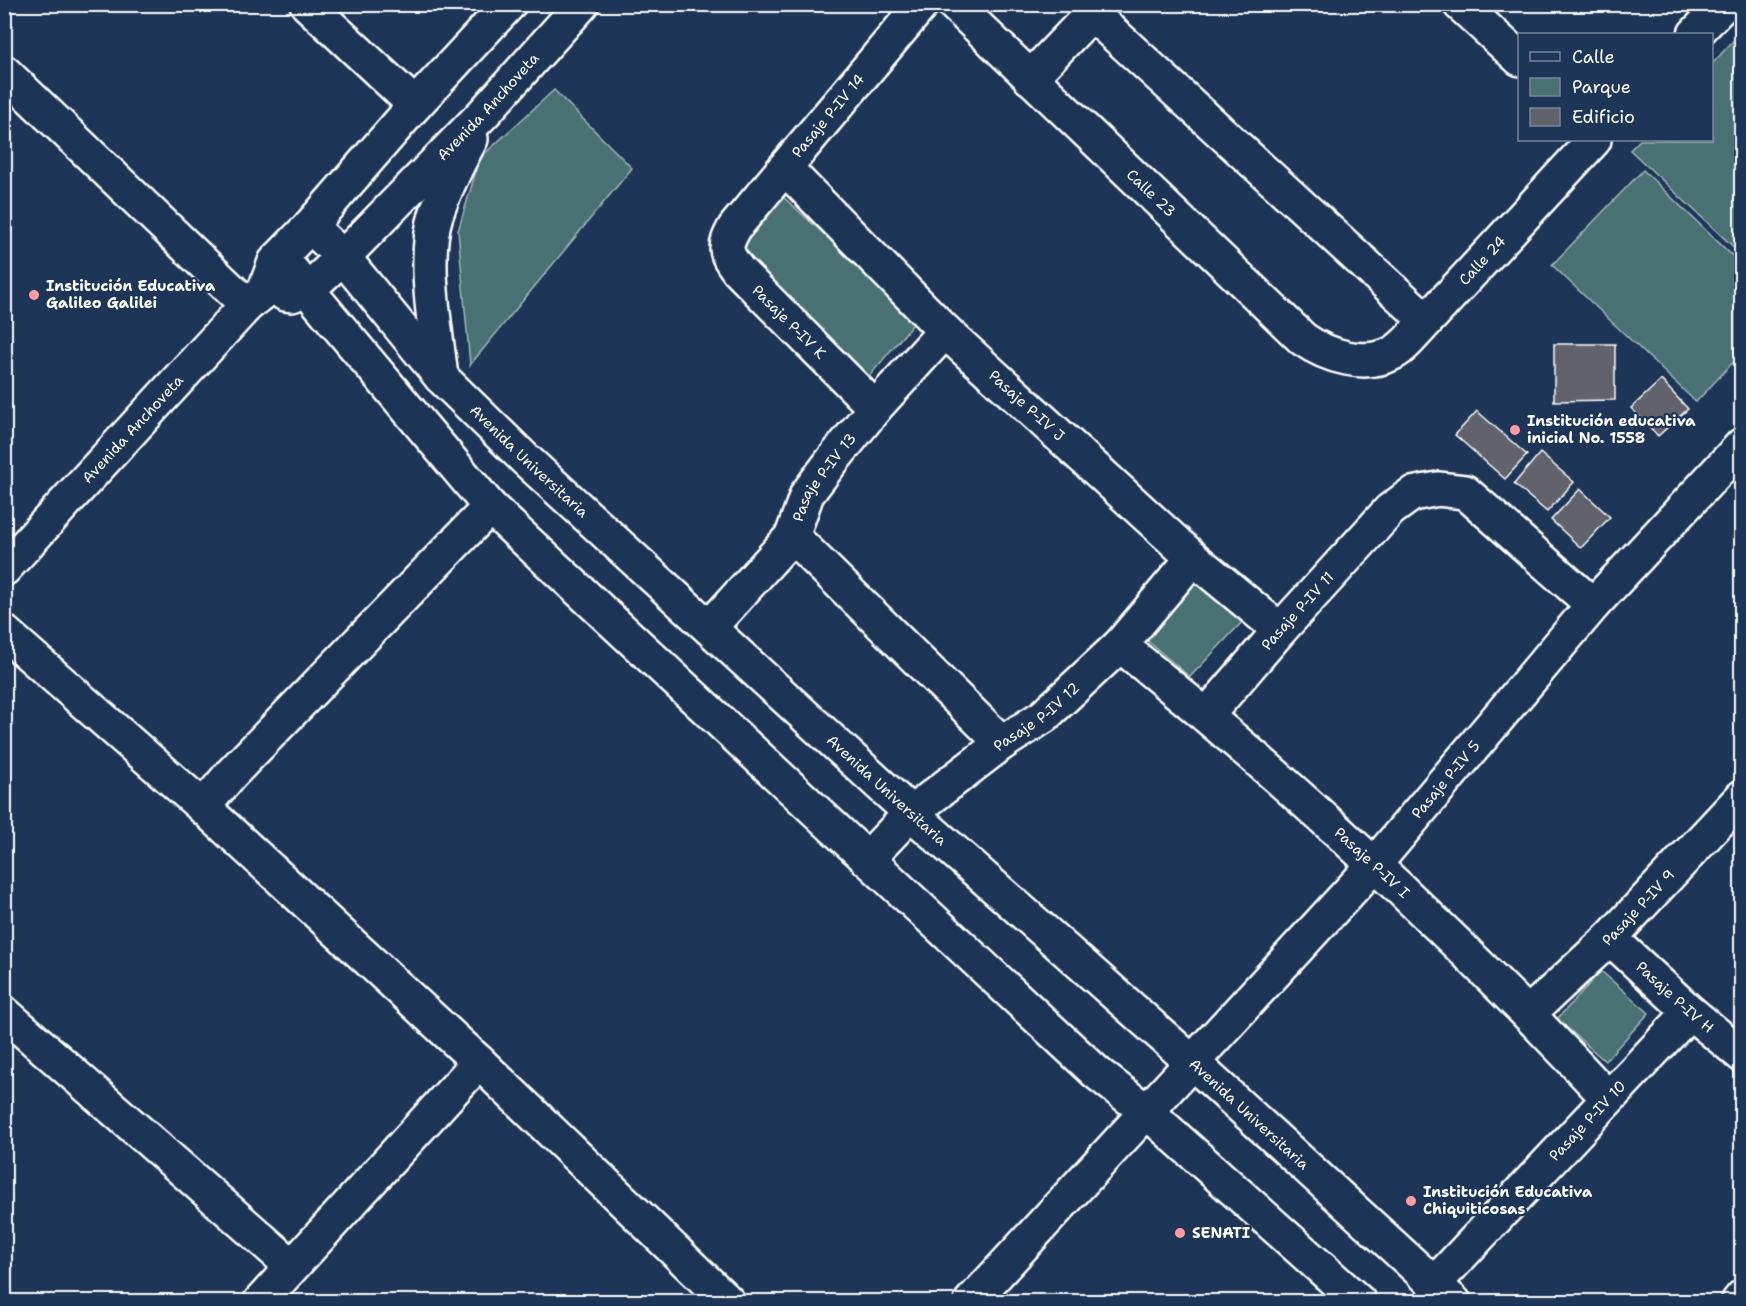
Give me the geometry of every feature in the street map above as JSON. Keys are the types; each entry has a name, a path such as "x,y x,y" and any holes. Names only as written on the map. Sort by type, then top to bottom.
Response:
{"street":[{"path":"307,4 415,105"},
{"name":"Avenida Anchoveta","path":"4,569 255,298 275,262 509,4"},
{"name":"Avenida Anchoveta","path":"255,298 292,295 317,281 483,114 582,4"},
{"name":"Pasaje P-IV 14","path":"735,227 922,4"},
{"name":"Calle 23","path":"954,4 1303,339 1318,350 1334,356 1359,359"},
{"path":"1460,4 1518,57"},
{"path":"1696,33 1724,4"},
{"path":"1030,78 1097,9 1426,320"},
{"path":"4,72 255,298"},
{"path":"441,377 430,263 436,217 453,173 483,114"},
{"name":"Calle 24","path":"1359,359 1378,358 1394,353 1408,341 1593,141"},
{"name":"Pasaje P-IV J","path":"785,168 945,331 1193,558 1280,630"},
{"path":"310,226 343,257"},
{"name":"Pasaje P-IV K","path":"735,227 727,241 726,254 738,270 875,408"},
{"path":"280,257 490,507 1097,1072 1146,1111 1359,1302"},
{"name":"Avenida Universitaria","path":"343,257 441,377 525,459 911,813 1192,1062 1444,1293"},
{"name":"Pasaje P-IV 13","path":"710,627 792,536 807,494 875,408 945,331"},
{"name":"Pasaje P-IV 5","path":"971,1302 1374,865 1593,605 1742,445"},
{"name":"Pasaje P-IV 11","path":"1207,715 1280,630 1390,510 1412,494 1438,489 1465,492 1593,605"},
{"path":"203,807 231,774 490,507"},
{"path":"792,536 1002,743"},
{"name":"Pasaje P-IV 12","path":"867,859 911,813 1002,743 1044,716 1120,645 1193,558"},
{"path":"7,640 203,807 480,1062 729,1302"},
{"name":"Pasaje P-IV I","path":"1120,645 1207,715 1374,865 1529,1013 1608,1098"},
{"name":"Pasaje P-IV 9","path":"1529,1013 1610,939 1742,797"},
{"name":"Pasaje P-IV H","path":"1610,939 1690,1012 1742,1055"},
{"name":"Pasaje P-IV 10","path":"1444,1293 1608,1098 1690,1012"},
{"path":"4,1013 292,1266"},
{"path":"260,1302 480,1062"},
{"path":"1738,1302 1742,1297"}],"green space":[{"path":"1741,32 1741,254 1630,150 1639,141 1713,141 1713,63"},
{"path":"554,90 632,168 470,365 458,231 480,158"},
{"path":"1643,170 1741,264 1741,354 1696,402 1552,265"},
{"path":"780,194 917,319 867,379 729,254"},
{"path":"1191,575 1244,620 1190,677 1137,632"},
{"path":"1601,971 1649,1013 1605,1061 1557,1019"}],"building":[{"path":"1554,344 1615,344 1615,400 1554,401"},
{"path":"1661,380 1688,409 1658,436 1631,408"},
{"path":"1477,411 1527,455 1505,479 1455,435"},
{"path":"1540,453 1574,482 1547,512 1514,484"},
{"path":"1580,489 1610,517 1581,548 1551,520"}],"place":[{"name":"Institución Educativa Galileo Galilei","path":"34,295"},
{"name":"Institución educativa inicial No. 1558","path":"1515,430"},
{"name":"Institución Educativa Chiquiticosas","path":"1411,1201"},
{"name":"SENATI","path":"1180,1233"}]}
